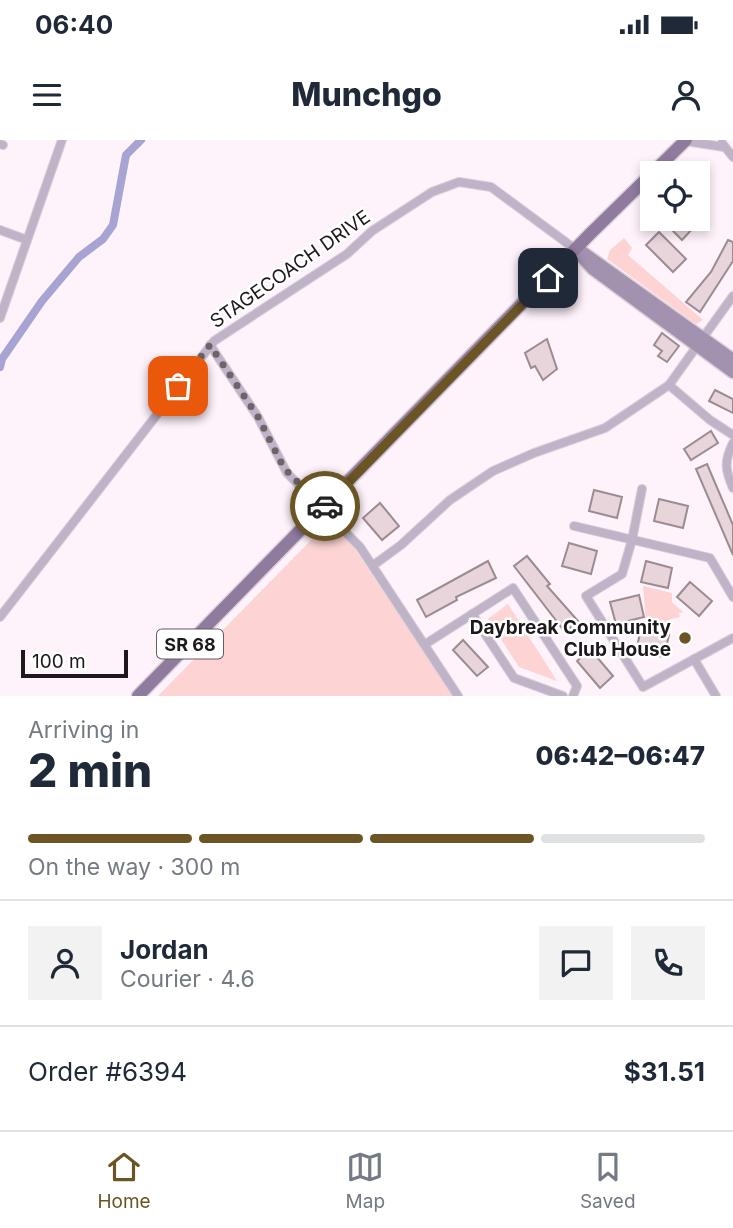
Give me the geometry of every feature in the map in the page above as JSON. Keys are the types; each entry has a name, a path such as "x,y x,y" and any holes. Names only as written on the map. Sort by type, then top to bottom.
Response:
{"main road":[{"name":"SR 68","path":"138,696 575,249 686,140"}],"street":[{"path":"0,318 62,140"},
{"path":"686,140 722,143 733,157"},
{"name":"STAGECOACH DRIVE","path":"0,617 210,345 347,254 372,231 432,192 452,184 475,183 498,191 575,249"},
{"path":"0,230 27,240"},
{"path":"575,249 593,269 699,341 733,360"},
{"path":"375,564 401,545 450,500 493,471 534,453 605,428 669,385 733,296"},
{"path":"699,341 733,372"},
{"path":"210,345 258,417 284,468 360,547 458,696"},
{"path":"669,385 710,420 733,435"},
{"path":"733,443 726,458 725,470 733,488"},
{"path":"642,489 622,574 586,596 643,687 733,638"},
{"path":"574,526 710,558 733,597"},
{"path":"427,643 513,588 577,685 573,696"},
{"path":"472,614 514,678 563,696"},
{"path":"694,659 716,696"}],"shaded area":[{"path":"624,238 632,248 628,255 703,320 696,324 607,259 610,250"},
{"path":"328,526 339,531 355,549 453,696 158,696 323,528"},
{"path":"643,586 672,593 672,602 683,612 679,613 680,617 671,619 666,625 646,621"},
{"path":"508,604 557,681 519,667 488,619"}],"building":[{"path":"673,231 690,231 682,240"},
{"path":"659,232 686,259 673,272 646,245"},
{"path":"728,240 733,242 733,261 700,312 686,302 711,272"},
{"path":"662,333 679,346 667,362 658,356 662,351 654,345"},
{"path":"547,339 557,369 543,380 535,366 531,368 525,353"},
{"path":"715,390 733,399 733,413 709,401"},
{"path":"711,431 718,443 691,460 684,449"},
{"path":"707,464 733,525 733,555 696,469"},
{"path":"594,490 622,497 617,518 589,511"},
{"path":"659,499 688,506 683,528 654,521"},
{"path":"380,503 399,526 382,540 363,518"},
{"path":"569,543 597,551 591,574 562,566"},
{"path":"527,556 550,584 547,586 578,621 565,632 514,566"},
{"path":"488,561 496,578 456,597 457,600 426,617 417,600"},
{"path":"646,561 672,568 668,588 641,582"},
{"path":"690,582 712,601 699,616 677,597"},
{"path":"639,595 644,617 616,624 610,602"},
{"path":"641,629 669,635 664,657 636,651"},
{"path":"463,640 488,667 477,676 453,650"},
{"path":"590,649 613,676 600,688 577,661"}],"waterway":[{"path":"0,367 2,359 42,301 79,257 103,239 113,225 126,155 141,140"}],"way so far":[{"path":"178,386 210,345 258,417 291,478 323,508 325,506"}],"place":[{"name":"Daybreak Community Club House","path":"685,638"}],"route":[{"path":"325,506 548,278"}]}
